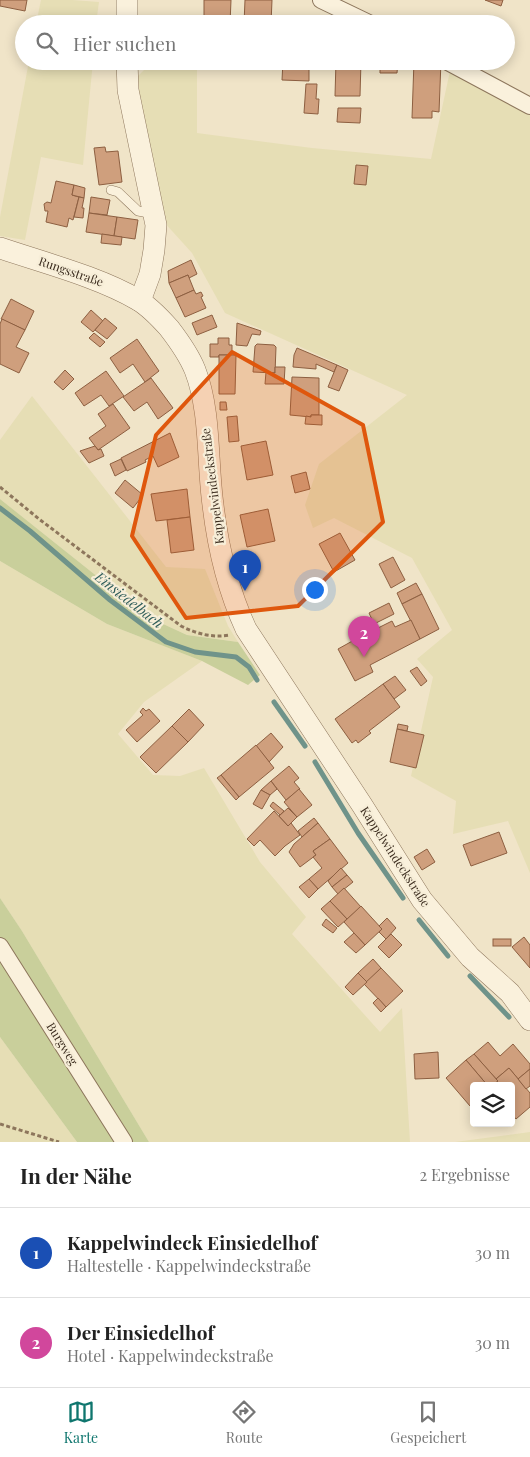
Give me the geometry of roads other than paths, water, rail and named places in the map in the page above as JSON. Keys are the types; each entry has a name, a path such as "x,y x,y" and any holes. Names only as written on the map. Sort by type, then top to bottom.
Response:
{"street":[{"path":"127,0 127,15"},
{"path":"321,0 352,15"},
{"path":"127,70 128,90 156,225 150,274 140,301"},
{"path":"463,70 530,106"},
{"name":"Rungsstraße","path":"0,248 107,285 140,301"},
{"name":"Kappelwindeckstraße","path":"140,301 160,318 180,342 195,369 204,409 212,505 222,560 233,600 246,629 422,900 470,957 510,993 530,1020"},
{"name":"Burgweg","path":"0,946 124,1142"}],"lane":[{"path":"111,190 118,192 138,211 154,214"}],"waterway":[{"name":"Einsiedelbach","path":"0,508 30,531 110,600 166,642 195,652 236,657 249,667 257,680"},
{"name":"Einsiedelbach","path":"274,702 305,746"},
{"name":"Einsiedelbach","path":"315,762 358,833 403,898"},
{"name":"Einsiedelbach","path":"419,920 448,956"},
{"name":"Einsiedelbach","path":"470,976 509,1017"}],"place":[{"name":"Kappelwindeck Einsiedelhof","path":"245,591"},
{"name":"Der Einsiedelhof","path":"364,657"}]}
